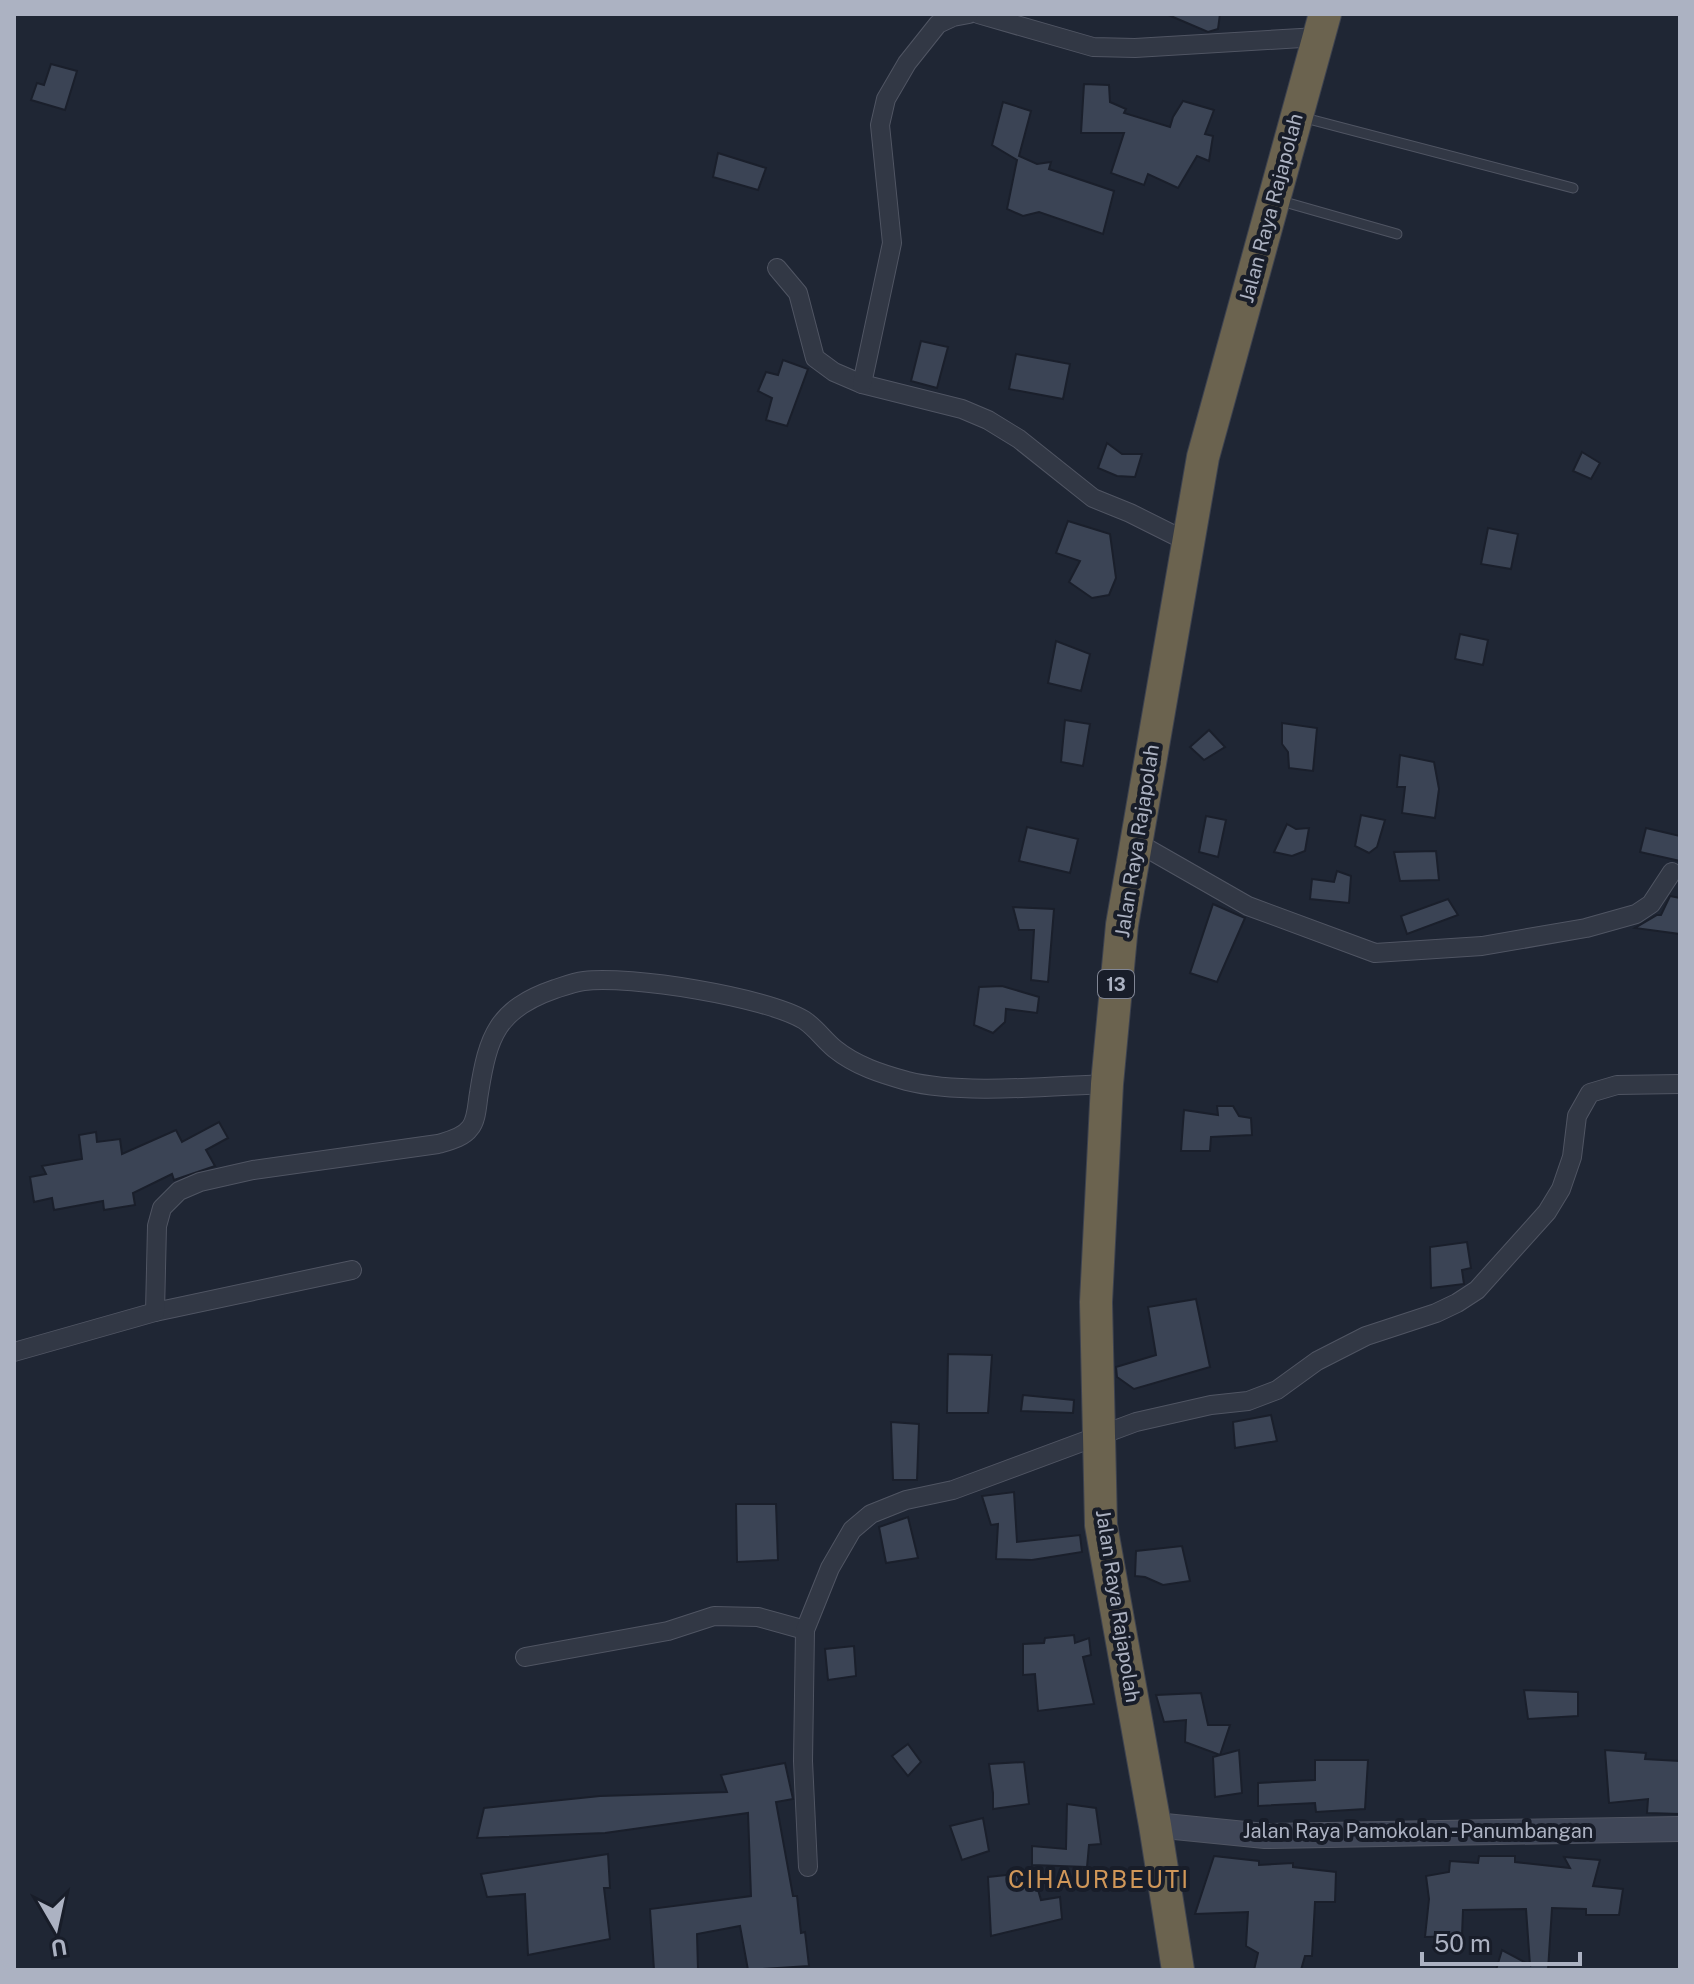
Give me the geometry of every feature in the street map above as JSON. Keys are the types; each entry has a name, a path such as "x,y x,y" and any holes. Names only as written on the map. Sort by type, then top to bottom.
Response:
{"highway":[{"name":"Jalan Raya Rajapolah","path":"1178,1970 1101,1525 1096,1302 1107,1084 1122,925 1203,457 1322,25"}],"main road":[{"name":"Jalan Raya Pamokolan - Panumbangan","path":"1155,1825 1265,1836 1680,1829"}],"street":[{"path":"862,384 892,243 880,125 886,99 907,63 938,24 969,14"},
{"path":"978,14 1093,47 1135,48 1322,25"},
{"path":"777,268 798,293 815,358 834,372 862,384 962,409 988,420 1019,439 1093,498 1188,542"},
{"path":"1136,842 1248,906 1375,953 1482,946 1586,928 1636,914 1651,904 1672,872"},
{"path":"155,1312 157,1226 162,1208 179,1191 200,1182 253,1170 438,1144 458,1138 470,1128 476,1115 488,1044 502,1020 527,1001 556,988 584,981 630,981 749,1000 778,1008 805,1021 836,1050 863,1067 910,1082 968,1087 1107,1084"},
{"path":"808,1867 803,1761 805,1630 830,1568 852,1530 871,1514 906,1500 953,1490 1098,1435 1168,1413 1248,1401 1277,1390 1317,1361 1366,1336 1457,1303 1477,1290 1547,1212 1561,1189 1572,1157 1577,1116 1590,1093 1617,1085 1680,1084"},
{"path":"14,1352 155,1312 352,1270"},
{"path":"525,1657 668,1631 714,1616 758,1617 805,1630"}],"lane":[{"path":"1297,116 1573,188"},
{"path":"1274,199 1397,234"}],"building":[{"path":"1166,14 1220,14 1218,29 1208,32"},
{"path":"51,64 77,71 65,110 31,100 37,83 44,85"},
{"path":"1084,84 1109,85 1110,102 1126,109 1124,113 1170,127 1183,101 1214,110 1205,134 1213,136 1209,161 1197,156 1178,188 1148,174 1144,185 1111,173 1124,133 1081,133"},
{"path":"1003,102 1031,111 1019,156 1037,164 1051,162 1049,169 1114,191 1103,234 1039,212 1023,216 1007,209 1017,160 992,145"},
{"path":"718,153 766,168 758,190 713,177"},
{"path":"921,341 948,347 937,388 911,381"},
{"path":"1016,354 1070,364 1063,399 1009,389"},
{"path":"783,360 808,369 787,426 766,420 772,398 758,391 766,372 778,375"},
{"path":"1107,443 1122,454 1142,454 1135,477 1117,476 1098,468"},
{"path":"1582,452 1600,463 1591,479 1573,471"},
{"path":"1068,521 1110,534 1116,578 1109,595 1092,598 1069,582 1080,561 1056,553"},
{"path":"1488,528 1518,534 1511,569 1481,564"},
{"path":"1460,634 1488,640 1483,665 1455,659"},
{"path":"1056,641 1090,654 1081,691 1048,683"},
{"path":"1065,720 1090,724 1083,766 1061,762"},
{"path":"1282,723 1317,728 1313,771 1289,768 1288,752 1282,744"},
{"path":"1209,730 1225,747 1204,760 1190,747"},
{"path":"1400,755 1434,762 1439,789 1435,818 1402,813 1405,787 1397,787"},
{"path":"1361,815 1385,820 1377,847 1369,853 1355,846"},
{"path":"1206,816 1226,820 1218,857 1199,852"},
{"path":"1287,824 1296,829 1309,828 1305,851 1292,856 1274,852"},
{"path":"1027,827 1078,839 1070,873 1019,861"},
{"path":"1646,828 1680,836 1680,861 1640,852"},
{"path":"1436,851 1439,880 1400,881 1394,852"},
{"path":"1337,871 1351,876 1349,903 1310,899 1312,879 1334,882"},
{"path":"1670,896 1680,898 1680,934 1635,928 1661,915"},
{"path":"1448,899 1458,915 1407,934 1401,916"},
{"path":"1213,904 1245,918 1217,982 1190,973"},
{"path":"1013,907 1054,909 1048,982 1031,980 1034,930 1019,930"},
{"path":"1002,986 1039,997 1037,1013 1006,1009 1005,1022 993,1033 974,1025 979,987"},
{"path":"1217,1106 1233,1106 1239,1116 1251,1118 1252,1135 1211,1137 1210,1151 1181,1151 1184,1110 1218,1115"},
{"path":"219,1122 228,1138 206,1150 215,1166 174,1180 172,1174 133,1193 135,1205 104,1210 103,1201 54,1210 52,1198 34,1202 30,1177 46,1174 42,1166 82,1159 79,1135 96,1132 97,1142 120,1139 122,1154 176,1130 182,1142"},
{"path":"1467,1242 1471,1268 1462,1270 1464,1284 1431,1288 1430,1247"},
{"path":"1196,1299 1210,1367 1134,1389 1117,1377 1116,1367 1156,1355 1148,1307"},
{"path":"948,1354 992,1355 988,1413 947,1413"},
{"path":"1023,1395 1074,1400 1073,1413 1021,1411"},
{"path":"1271,1415 1277,1441 1235,1448 1233,1422"},
{"path":"891,1422 919,1424 917,1480 893,1480"},
{"path":"1014,1492 1017,1542 1080,1535 1082,1552 1032,1560 996,1559 998,1524 991,1525 982,1496"},
{"path":"736,1504 776,1504 778,1560 737,1562"},
{"path":"908,1517 918,1558 886,1563 879,1527"},
{"path":"1182,1546 1190,1581 1163,1585 1135,1576 1136,1551"},
{"path":"1074,1635 1075,1643 1089,1638 1091,1655 1083,1657 1094,1704 1038,1711 1035,1674 1023,1675 1023,1644 1044,1643 1045,1638"},
{"path":"854,1646 856,1676 828,1680 825,1649"},
{"path":"1524,1690 1578,1692 1578,1716 1528,1719"},
{"path":"1201,1693 1208,1725 1230,1725 1220,1755 1185,1742 1186,1720 1164,1722 1156,1695"},
{"path":"908,1744 921,1762 908,1776 892,1756"},
{"path":"1239,1750 1242,1793 1215,1797 1213,1757"},
{"path":"1605,1750 1646,1753 1645,1759 1680,1761 1680,1814 1647,1813 1648,1799 1609,1803"},
{"path":"1315,1760 1368,1760 1365,1809 1316,1812 1315,1803 1258,1806 1258,1783 1315,1780"},
{"path":"1024,1762 1029,1804 993,1809 989,1764"},
{"path":"785,1763 793,1799 776,1802 793,1896 797,1896 801,1933 805,1932 809,1966 748,1970 740,1926 697,1934 698,1970 654,1970 650,1909 751,1896 748,1813 605,1833 477,1838 484,1808 600,1796 727,1792 721,1775"},
{"path":"1067,1804 1096,1808 1101,1844 1089,1845 1087,1867 1032,1865 1032,1846 1066,1849"},
{"path":"983,1818 989,1851 962,1860 950,1826"},
{"path":"608,1854 610,1888 604,1888 610,1939 528,1955 525,1894 487,1897 481,1874"},
{"path":"1214,1856 1259,1861 1259,1865 1293,1863 1293,1867 1336,1872 1335,1902 1315,1902 1312,1956 1305,1956 1301,1970 1254,1970 1258,1953 1246,1946 1248,1912 1195,1914"},
{"path":"1479,1856 1515,1856 1515,1862 1570,1868 1564,1857 1600,1860 1593,1886 1623,1889 1619,1915 1586,1915 1586,1909 1552,1908 1548,1970 1496,1970 1502,1950 1530,1965 1526,1909 1463,1910 1462,1936 1425,1937 1429,1899 1426,1876 1449,1872 1450,1861 1478,1863"},
{"path":"1033,1872 1041,1900 1060,1897 1062,1919 991,1936 988,1877"}],"district":[{"name":"CIHAURBEUTI","path":"1099,1879"}]}
